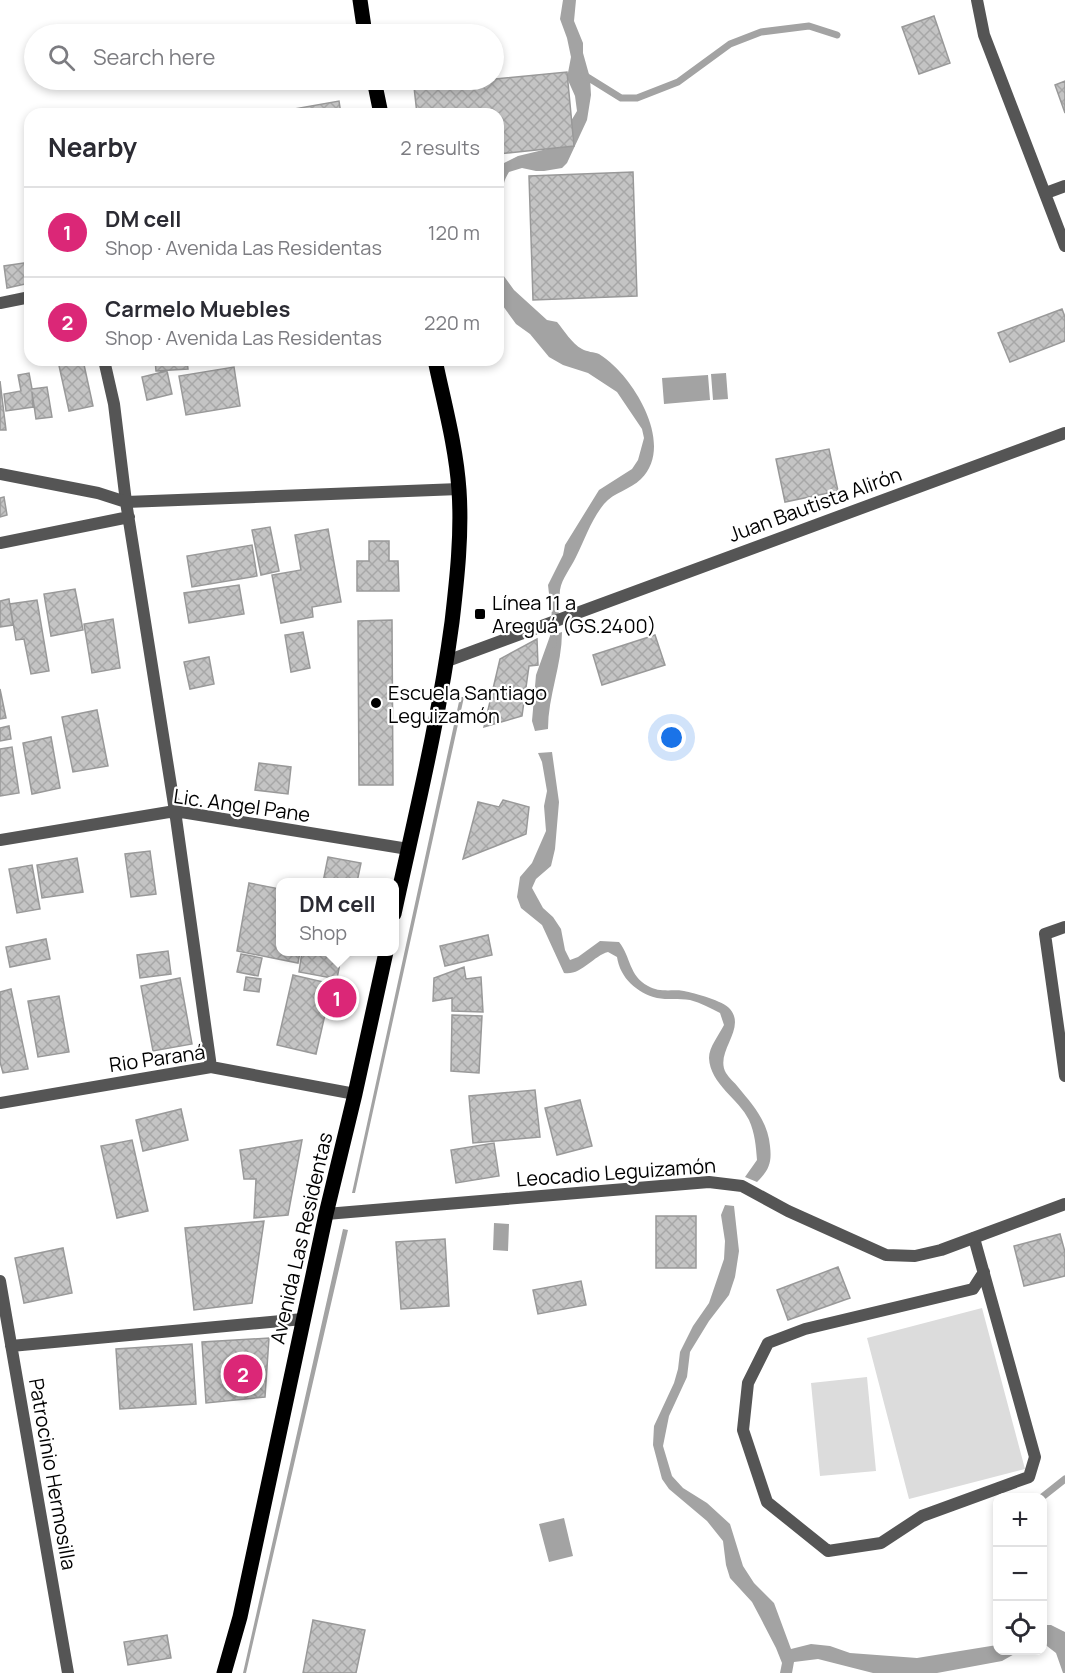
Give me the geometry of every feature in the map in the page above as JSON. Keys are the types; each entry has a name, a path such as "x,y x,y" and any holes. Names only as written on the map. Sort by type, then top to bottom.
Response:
{"main road":[{"path":"360,0 364,24"},
{"path":"376,90 380,108"},
{"path":"399,891 447,662 457,583 459,489 436,366"},
{"name":"Avenida Las Residentas","path":"224,1673 240,1617 326,1214 356,1094 385,956"}],"street":[{"path":"977,0 984,35 1065,246"},
{"path":"1046,194 1065,186"},
{"path":"0,303 24,298"},
{"path":"105,366 114,404 126,502 175,811 211,1067"},
{"name":"Juan Bautista Alirón","path":"447,662 1065,433"},
{"path":"0,474 98,493 126,502 459,489"},
{"path":"0,543 129,518"},
{"name":"Lic. Angel Pane","path":"0,840 175,811 408,849"},
{"path":"1065,927 1045,934 1065,1076"},
{"name":"Rio Paraná","path":"0,1103 211,1067 356,1094"},
{"name":"Leocadio Leguizamón","path":"326,1214 709,1182 742,1186 789,1211 886,1255 915,1256 941,1250 1065,1204"},
{"path":"974,1238 984,1272 1035,1457 1029,1478 922,1516 881,1543 828,1551 767,1502 743,1430 748,1383 768,1342 805,1329 974,1289 984,1272"},
{"name":"Patrocinio Hermosilla","path":"0,1281 68,1673"},
{"path":"11,1346 303,1319"}],"shaded area":[{"path":"563,0 576,0 574,21 583,43 583,53 590,78 591,95 587,120 567,163 562,168 536,171 522,168 509,172 504,184 504,163 518,156 547,149 577,111 575,96 567,78 571,57 560,19"},
{"path":"504,276 514,290 547,320 557,322 578,347 599,354 620,372 641,401 652,428 654,442 649,468 641,479 608,500 595,516 563,581 559,608 551,611 548,585 563,555 565,545 599,490 632,469 638,460 644,438 642,429 617,392 588,373 563,365 549,357 530,334 516,324 504,307"},
{"path":"726,373 728,399 713,400 711,374"},
{"path":"708,375 710,400 664,404 662,378"},
{"path":"562,632 548,729 535,731 532,721 536,675 550,636"},
{"path":"460,697 464,697 355,1193 352,1193"},
{"path":"552,752 559,802 555,849 551,866 536,879 532,888 543,908 561,929 565,950 570,960 600,941 619,942 637,977 648,986 695,994 715,1000 730,1009 735,1024 723,1065 727,1075 759,1114 769,1137 770,1162 767,1170 757,1182 745,1177 757,1160 751,1125 744,1112 719,1084 709,1058 724,1025 720,1013 690,1000 650,996 631,984 622,972 617,957 608,952 576,972 564,973 542,925 521,908 517,897 520,877 532,863 546,831 544,806 547,791 542,762 538,753"},
{"path":"725,1205 734,1206 739,1251 735,1277 729,1295 709,1321 690,1352 687,1377 669,1416 663,1446 672,1476 683,1488 707,1503 730,1524 743,1566 754,1583 774,1603 791,1649 811,1644 830,1646 850,1653 917,1658 993,1646 993,1655 1013,1655 1002,1661 937,1673 873,1673 818,1659 794,1662 792,1673 780,1673 782,1663 760,1617 752,1602 730,1578 723,1541 707,1521 669,1489 662,1479 653,1445 654,1426 674,1383 680,1352 693,1326 709,1303 724,1259 725,1241 721,1215"},
{"path":"494,1223 509,1224 508,1251 493,1250"},
{"path":"343,1229 348,1230 246,1673 243,1673"},
{"path":"982,1308 1025,1469 909,1499 867,1338"},
{"path":"867,1377 876,1471 820,1476 811,1383"},
{"path":"564,1518 573,1556 549,1562 539,1524"},
{"path":"1047,1625 1065,1632 1065,1673 1063,1673 1056,1653 1047,1646"}],"building":[{"path":"934,16 950,63 919,74 902,27"},
{"path":"567,72 574,146 504,153 504,108 416,108 414,90 504,90 504,78"},
{"path":"1065,81 1065,113 1055,85"},
{"path":"339,101 340,108 300,108"},
{"path":"633,172 637,296 533,300 529,176"},
{"path":"24,263 24,284 7,288 4,266"},
{"path":"1062,309 1065,317 1065,341 1010,362 998,333"},
{"path":"59,366 84,366 93,406 69,411"},
{"path":"156,366 188,366 188,369 156,371"},
{"path":"234,367 240,406 186,415 179,376"},
{"path":"167,371 172,394 147,400 142,377"},
{"path":"29,373 32,389 47,387 52,417 36,419 32,392 33,407 6,411 4,394 21,391 18,375"},
{"path":"0,381 6,430 0,430"},
{"path":"829,449 838,491 785,502 776,459"},
{"path":"4,497 7,515 0,517 0,498"},
{"path":"270,527 279,571 261,575 252,530"},
{"path":"328,529 341,602 312,607 313,617 281,623 272,575 301,570 295,535"},
{"path":"369,541 389,541 389,561 398,561 399,591 357,591 357,561 369,561"},
{"path":"252,545 257,576 192,587 187,556"},
{"path":"239,585 244,614 189,623 184,593"},
{"path":"75,589 83,630 51,636 44,594"},
{"path":"9,599 13,625 0,627 0,601"},
{"path":"37,600 49,671 31,674 24,639 16,640 10,604"},
{"path":"113,619 120,668 92,673 84,624"},
{"name":"Escuela Santiago Leguizamón","path":"392,620 393,785 359,785 358,621"},
{"path":"303,632 310,668 291,672 285,635"},
{"path":"655,635 665,665 602,685 593,655"},
{"path":"537,639 538,665 529,666 522,716 484,727 500,659"},
{"path":"209,657 214,684 190,689 184,662"},
{"path":"0,689 6,718 0,719"},
{"path":"97,710 108,766 73,772 62,717"},
{"path":"9,726 11,739 0,741 0,728"},
{"path":"51,737 60,788 32,794 23,743"},
{"path":"12,747 19,793 0,796 0,749"},
{"path":"259,763 291,767 288,794 255,790"},
{"path":"503,800 529,807 526,834 463,859 478,802 499,807"},
{"path":"150,851 156,894 131,897 125,854"},
{"path":"328,857 361,863 358,878 324,878"},
{"path":"77,858 83,892 42,898 37,865"},
{"path":"32,865 40,909 17,913 9,869"},
{"path":"249,883 276,888 276,956 299,956 298,963 237,951"},
{"path":"488,935 492,955 445,966 440,946"},
{"path":"46,939 50,959 10,967 6,947"},
{"path":"168,951 171,974 140,978 137,955"},
{"path":"241,954 262,958 258,976 237,972"},
{"path":"301,956 341,956 337,979 299,972"},
{"path":"464,967 466,979 481,977 483,1012 452,1011 452,998 433,1001 434,978"},
{"path":"293,975 332,984 316,1054 277,1045"},
{"path":"246,977 261,979 259,992 244,990"},
{"path":"180,978 192,1044 153,1051 141,986"},
{"path":"11,989 28,1069 3,1073 0,1062 0,992"},
{"path":"59,996 69,1052 38,1057 28,1001"},
{"path":"452,1015 482,1016 479,1073 451,1071"},
{"path":"535,1090 540,1137 473,1143 469,1096"},
{"path":"580,1100 592,1146 557,1155 545,1108"},
{"path":"181,1109 188,1140 143,1151 136,1120"},
{"path":"132,1140 148,1211 117,1218 101,1146"},
{"path":"302,1140 288,1215 254,1218 256,1179 244,1179 240,1150"},
{"path":"494,1143 499,1176 456,1183 451,1150"},
{"path":"656,1216 696,1216 696,1268 656,1268"},
{"path":"264,1221 252,1303 194,1310 185,1228"},
{"path":"1060,1234 1065,1252 1065,1276 1024,1286 1014,1246"},
{"path":"445,1239 449,1306 401,1309 396,1242"},
{"path":"63,1248 72,1293 24,1303 15,1258"},
{"path":"838,1267 850,1298 788,1320 777,1290"},
{"path":"581,1281 586,1305 538,1314 533,1290"},
{"path":"269,1338 265,1397 206,1403 202,1342"},
{"path":"192,1344 196,1404 120,1409 116,1349"},
{"path":"313,1620 365,1630 356,1673 303,1673"},
{"path":"167,1635 171,1658 128,1665 124,1642"}],"waterway":[{"path":"584,75 621,98 637,98 678,82 730,44 761,32 809,26 837,35"},
{"path":"553,644 556,601"},
{"path":"1047,1493 1065,1479"}],"place":[{"name":"Línea 11 a Areguá (GS.2400)","path":"480,614"},
{"name":"Escuela Santiago Leguizamón","path":"376,703"},
{"name":"DM cell","path":"337,998"},
{"name":"Carmelo Muebles","path":"243,1374"}]}
